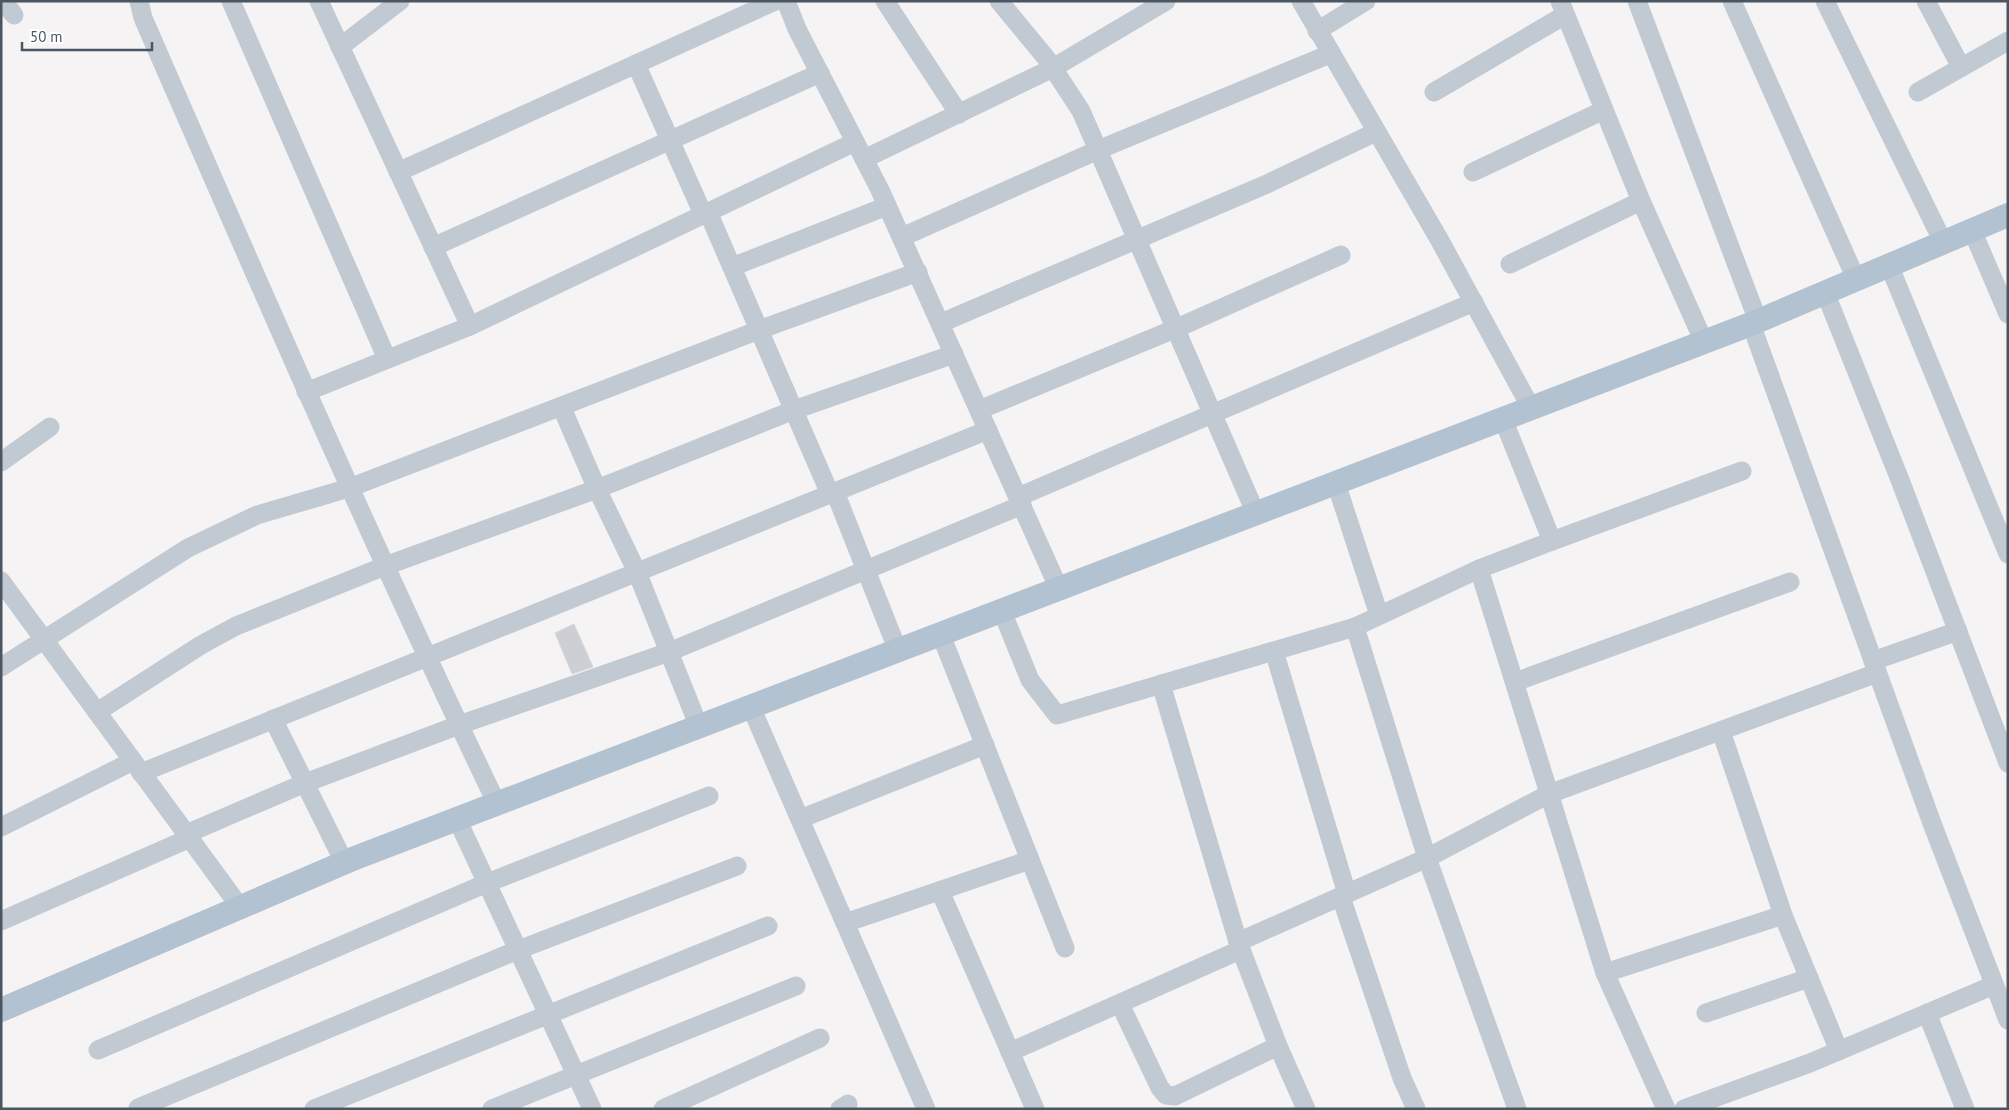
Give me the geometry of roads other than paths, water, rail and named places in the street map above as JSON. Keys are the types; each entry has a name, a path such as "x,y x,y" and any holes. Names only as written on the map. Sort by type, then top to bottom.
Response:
{"main road":[{"path":"1,1010 344,862 1704,342 2008,215"}],"street":[{"path":"139,1 143,18 306,392 426,657 496,804"},
{"path":"231,1 388,359"},
{"path":"319,1 470,326"},
{"path":"340,47 400,1"},
{"path":"398,172 775,1"},
{"path":"786,1 797,29 902,237 1059,589"},
{"path":"885,1 959,114"},
{"path":"999,1 1054,68 1081,111 1177,328 1256,514"},
{"path":"864,159 1054,68 1166,1"},
{"path":"1300,1 1474,302 1531,408"},
{"path":"1317,31 1366,1"},
{"path":"1636,1 1754,322 1933,826 2008,1020"},
{"path":"1732,1 1856,279"},
{"path":"1825,1 1943,242"},
{"path":"1926,1 1961,67"},
{"path":"1434,92 1563,8 1641,201 1704,342"},
{"path":"1918,92 2008,41"},
{"path":"902,237 1098,150 1330,54"},
{"path":"636,64 732,267 866,570 898,651"},
{"path":"433,247 820,73"},
{"path":"1473,172 1604,110"},
{"path":"940,324 1137,238 1267,184 1376,132"},
{"path":"306,392 470,326 855,142"},
{"path":"1510,264 1641,201"},
{"path":"732,267 887,206"},
{"path":"1972,230 2008,314"},
{"path":"979,410 1177,328 1341,255"},
{"path":"1889,265 2008,554"},
{"path":"1,667 43,638 188,548 224,529 266,512 349,488 562,408 759,330 918,272"},
{"path":"1825,292 2008,763"},
{"path":"1,921 305,783 459,725 669,652 866,570 1214,414 1474,302"},
{"path":"97,712 220,634 385,566 596,489 794,410 954,354"},
{"path":"562,408 596,489 637,572 699,727"},
{"path":"1503,419 1552,541"},
{"path":"1,462 50,428"},
{"path":"1,827 137,767 273,719 988,430"},
{"path":"1002,611 1030,680 1057,715 1355,627 1479,569 1742,471"},
{"path":"1336,483 1379,615"},
{"path":"1479,569 1605,973 1666,1109"},
{"path":"1,581 240,907"},
{"path":"1515,682 1790,582"},
{"path":"1355,627 1427,858 1516,1109"},
{"path":"1010,1052 1120,1004 1427,858 1550,794 1721,731 1958,631"},
{"path":"941,635 1065,948"},
{"path":"1274,651 1344,896 1402,1078 1416,1109"},
{"path":"1161,684 1239,946 1278,1046 1306,1109"},
{"path":"751,707 926,1109"},
{"path":"273,719 344,862"},
{"path":"1721,731 1783,915 1839,1051"},
{"path":"800,819 985,745"},
{"path":"98,1050 487,883 709,796"},
{"path":"457,819 592,1109"},
{"path":"845,923 1030,860"},
{"path":"138,1108 518,950 737,866"},
{"path":"940,891 1035,1109"},
{"path":"1605,973 1783,915"},
{"path":"314,1109 768,926"},
{"path":"1706,1013 1809,978"},
{"path":"1684,1109 1726,1101 1994,985"},
{"path":"492,1109 796,986"},
{"path":"1120,1004 1160,1088 1166,1095 1175,1096 1278,1046"},
{"path":"1928,1013 1963,1108"},
{"path":"663,1109 820,1038"}]}
